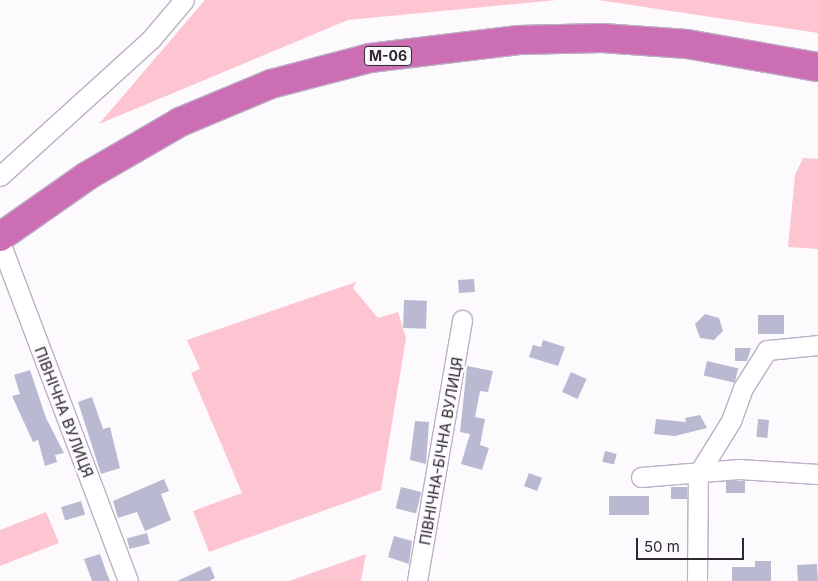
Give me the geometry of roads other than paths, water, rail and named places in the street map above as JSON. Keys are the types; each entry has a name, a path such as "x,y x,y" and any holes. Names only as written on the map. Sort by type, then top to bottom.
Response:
{"highway":[{"name":"М-06","path":"0,238 87,176 180,122 271,84 370,58 519,40 602,38 686,44 818,67"}],"street":[{"path":"0,176 151,39 184,0"},
{"name":"ПІВНІЧНА ВУЛИЦЯ","path":"0,242 128,581"},
{"name":"ПІВНІЧНА-БІЧНА ВУЛИЦЯ","path":"417,581 462,320"},
{"path":"697,581 698,474 733,415 744,388 767,350 818,345"},
{"path":"641,476 698,474 739,469 818,474"}]}
